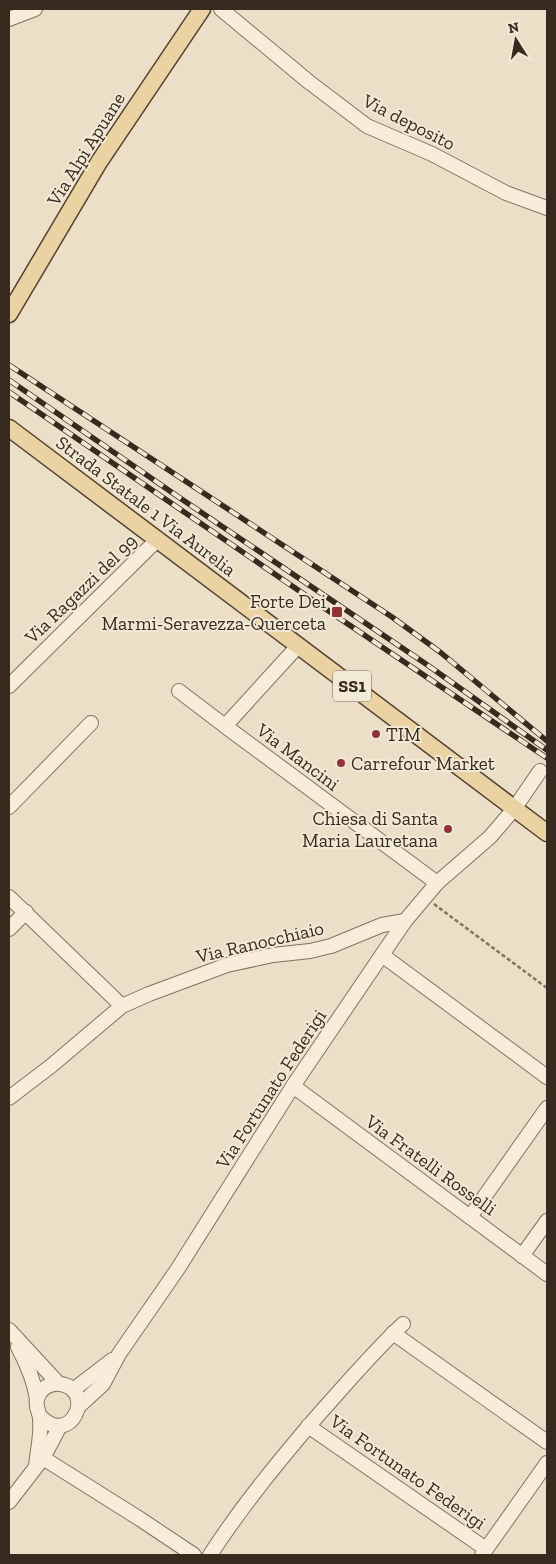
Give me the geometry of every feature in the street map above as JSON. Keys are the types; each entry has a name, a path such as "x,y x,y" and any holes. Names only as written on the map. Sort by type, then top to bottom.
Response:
{"main road":[{"name":"Via Alpi Apuane","path":"9,314 99,162 200,9"},
{"name":"Strada Statale 1 Via Aurelia","path":"9,428 547,833"}],"street":[{"path":"9,19 35,9"},
{"name":"Via deposito","path":"221,9 309,82 367,126 432,154 506,193 547,208"},
{"name":"Via Ragazzi del 99","path":"9,686 158,539"},
{"name":"Via Mancini","path":"298,646 225,726 437,883"},
{"path":"179,691 225,726"},
{"path":"9,807 91,724"},
{"name":"Via Fortunato Federigi","path":"79,1406 103,1384 119,1354 177,1270 293,1086 405,921 437,883 490,837 514,809 540,771"},
{"path":"9,897 122,1006"},
{"path":"9,929 26,912"},
{"name":"Via Ranocchiaio","path":"9,1098 51,1066 122,1006 148,994 227,965 273,955 331,946 382,925 405,921"},
{"path":"382,955 547,1077"},
{"name":"Via Fratelli Rosselli","path":"293,1086 547,1274"},
{"path":"470,1217 547,1108"},
{"path":"522,1256 547,1221"},
{"name":"Via Fortunato Federigi","path":"210,1555 262,1481 308,1426 398,1328 547,1442"},
{"path":"10,1331 58,1383"},
{"path":"10,1331 28,1365 35,1385 36,1408 45,1422 60,1426 67,1424 73,1419 79,1406 78,1397 73,1390 66,1385 58,1383 45,1387 37,1399"},
{"path":"73,1390 119,1354"},
{"path":"40,1416 40,1463"},
{"path":"9,1502 40,1463 60,1426"},
{"name":"Via Fortunato Federigi","path":"308,1426 484,1552"},
{"path":"40,1463 140,1519 194,1555"},
{"path":"484,1552 547,1463"}],"path":[{"path":"425,897 547,988"}],"railway":[{"path":"9,365 392,617 440,652 547,741"},
{"path":"9,380 426,664 547,750"},
{"path":"9,392 547,758"}],"place":[{"name":"Forte Dei Marmi-Seravezza-Querceta","path":"337,612"},
{"name":"TIM","path":"376,734"},
{"name":"Carrefour Market","path":"341,763"},
{"name":"Chiesa di Santa Maria Lauretana","path":"448,829"}]}
